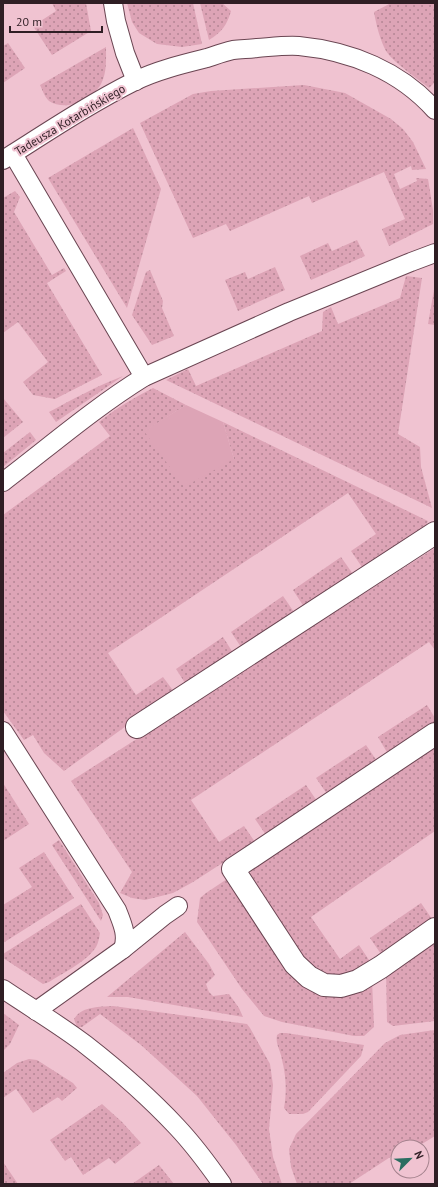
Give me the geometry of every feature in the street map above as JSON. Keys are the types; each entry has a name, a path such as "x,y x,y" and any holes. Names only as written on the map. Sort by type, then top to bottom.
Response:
{"street":[{"path":"138,727 435,532"},
{"path":"435,734 233,869 295,964 309,977 324,985 341,986 358,981 381,967 435,929"}],"lane":[{"path":"113,3 124,53 136,81"},
{"name":"Tadeusza Kotarbińskiego","path":"8,157 33,140 103,98 136,81 164,70 234,50 272,46 298,46 357,58 379,67 402,81 435,110"},
{"path":"8,157 144,377"},
{"path":"3,482 88,416 144,377 289,312 435,253"},
{"path":"3,731 117,910 123,923 125,934 123,949"},
{"path":"36,1011 123,949 178,906"},
{"path":"3,989 85,1044 111,1064 156,1105 178,1128 222,1184"}],"shaded area":[{"path":"52,3 86,3 91,31 52,55 33,26 56,11"},
{"path":"127,3 193,3 202,44 182,47 157,44 139,33 132,22"},
{"path":"200,3 222,3 231,11 223,28 209,40"},
{"path":"391,3 435,3 435,82 429,88 394,60 384,47 378,32 374,12"},
{"path":"8,43 25,68 3,83 3,46"},
{"path":"106,47 106,66 101,84 97,90 85,99 71,105 56,104 48,100 40,85"},
{"path":"304,85 345,93 391,119 403,129 413,142 426,169 412,170 411,166 394,174 400,189 417,181 416,178 428,179 433,210 433,224 389,246 382,229 405,219 384,172 312,203 309,196 230,231 226,224 193,238 140,123 193,94 211,91"},
{"path":"133,128 161,189 127,308 48,178"},
{"path":"15,191 20,197 14,212 52,275 64,268 66,271 47,283 102,375 55,399 33,395 23,382 48,362 18,322 3,333 3,198"},
{"path":"357,240 365,256 311,280 300,256 328,243 332,251"},
{"path":"275,267 285,290 238,311 225,280 245,272 248,279"},
{"path":"150,270 163,301 162,308 174,336 152,345 132,315 146,272"},
{"path":"406,276 422,278 398,434 420,447 421,467 432,508 166,380 188,369 196,386 322,331 323,312 331,307 338,324 400,298"},
{"path":"435,284 435,325 428,324"},
{"path":"123,376 56,422 49,412 94,388"},
{"path":"153,388 186,405 145,431 234,459 223,422 428,521 425,528 366,573 351,551 376,534 348,493 108,653 136,695 163,677 175,693 133,721 64,771 44,753 33,735 24,740 3,711 3,515 110,436 99,422 112,412"},
{"path":"3,398 23,422 3,438"},
{"path":"186,405 223,422 234,459 184,487 144,431"},
{"path":"30,432 36,440 3,467 3,453"},
{"path":"435,548 435,650 429,642 191,800 219,842 244,826 255,842 193,882 173,893 145,900 132,898 120,893 132,872 71,781"},
{"path":"341,557 355,577 306,610 293,590"},
{"path":"283,596 296,615 243,650 231,632"},
{"path":"223,637 235,656 187,686 176,669"},
{"path":"427,705 435,718 435,723 388,754 378,737"},
{"path":"435,743 435,831 311,917 340,959 359,945 371,963 357,973 318,978 249,878 251,871 256,863"},
{"path":"366,745 377,761 327,794 316,778"},
{"path":"3,783 29,824 3,841"},
{"path":"306,785 317,801 266,835 255,819"},
{"path":"59,840 99,903 103,915 101,921 52,845"},
{"path":"44,852 74,898 3,943 3,905 32,887 19,868"},
{"path":"230,877 300,980 372,980 374,1027 364,1036 354,1036 282,1022 264,1016 242,989 197,922 200,898"},
{"path":"421,903 432,919 381,954 370,938"},
{"path":"81,904 100,933 95,949 78,964 49,982 43,984 3,958 3,954"},
{"path":"185,932 209,964 215,975 206,984 209,992 213,996 229,994 239,1008 243,1017 128,997 107,997"},
{"path":"435,936 435,1021 393,1026 387,1022 386,968"},
{"path":"113,1006 247,1024 270,1064 273,1085 269,1129 273,1157 282,1184 263,1184 236,1145 197,1096 141,1045 100,1014 82,1027 77,1027 74,1019 86,1009"},
{"path":"3,1013 19,1025 10,1044 3,1051"},
{"path":"435,1030 435,1136 430,1139 390,1139 390,1157 349,1184 297,1184 291,1167 289,1149 296,1134 385,1043 400,1035"},
{"path":"280,1033 364,1045 361,1056 308,1112 303,1114 289,1114 284,1108 286,1096 285,1078 277,1044 277,1035"},
{"path":"29,1059 37,1060 73,1083 77,1088 62,1101 58,1097 33,1113 16,1089 3,1098 3,1073 17,1063"},
{"path":"102,1104 122,1122 141,1143 115,1164 109,1158 83,1175 71,1157 65,1161 50,1140"},
{"path":"3,1162 18,1184 3,1184"},
{"path":"159,1165 174,1184 132,1184"}]}
